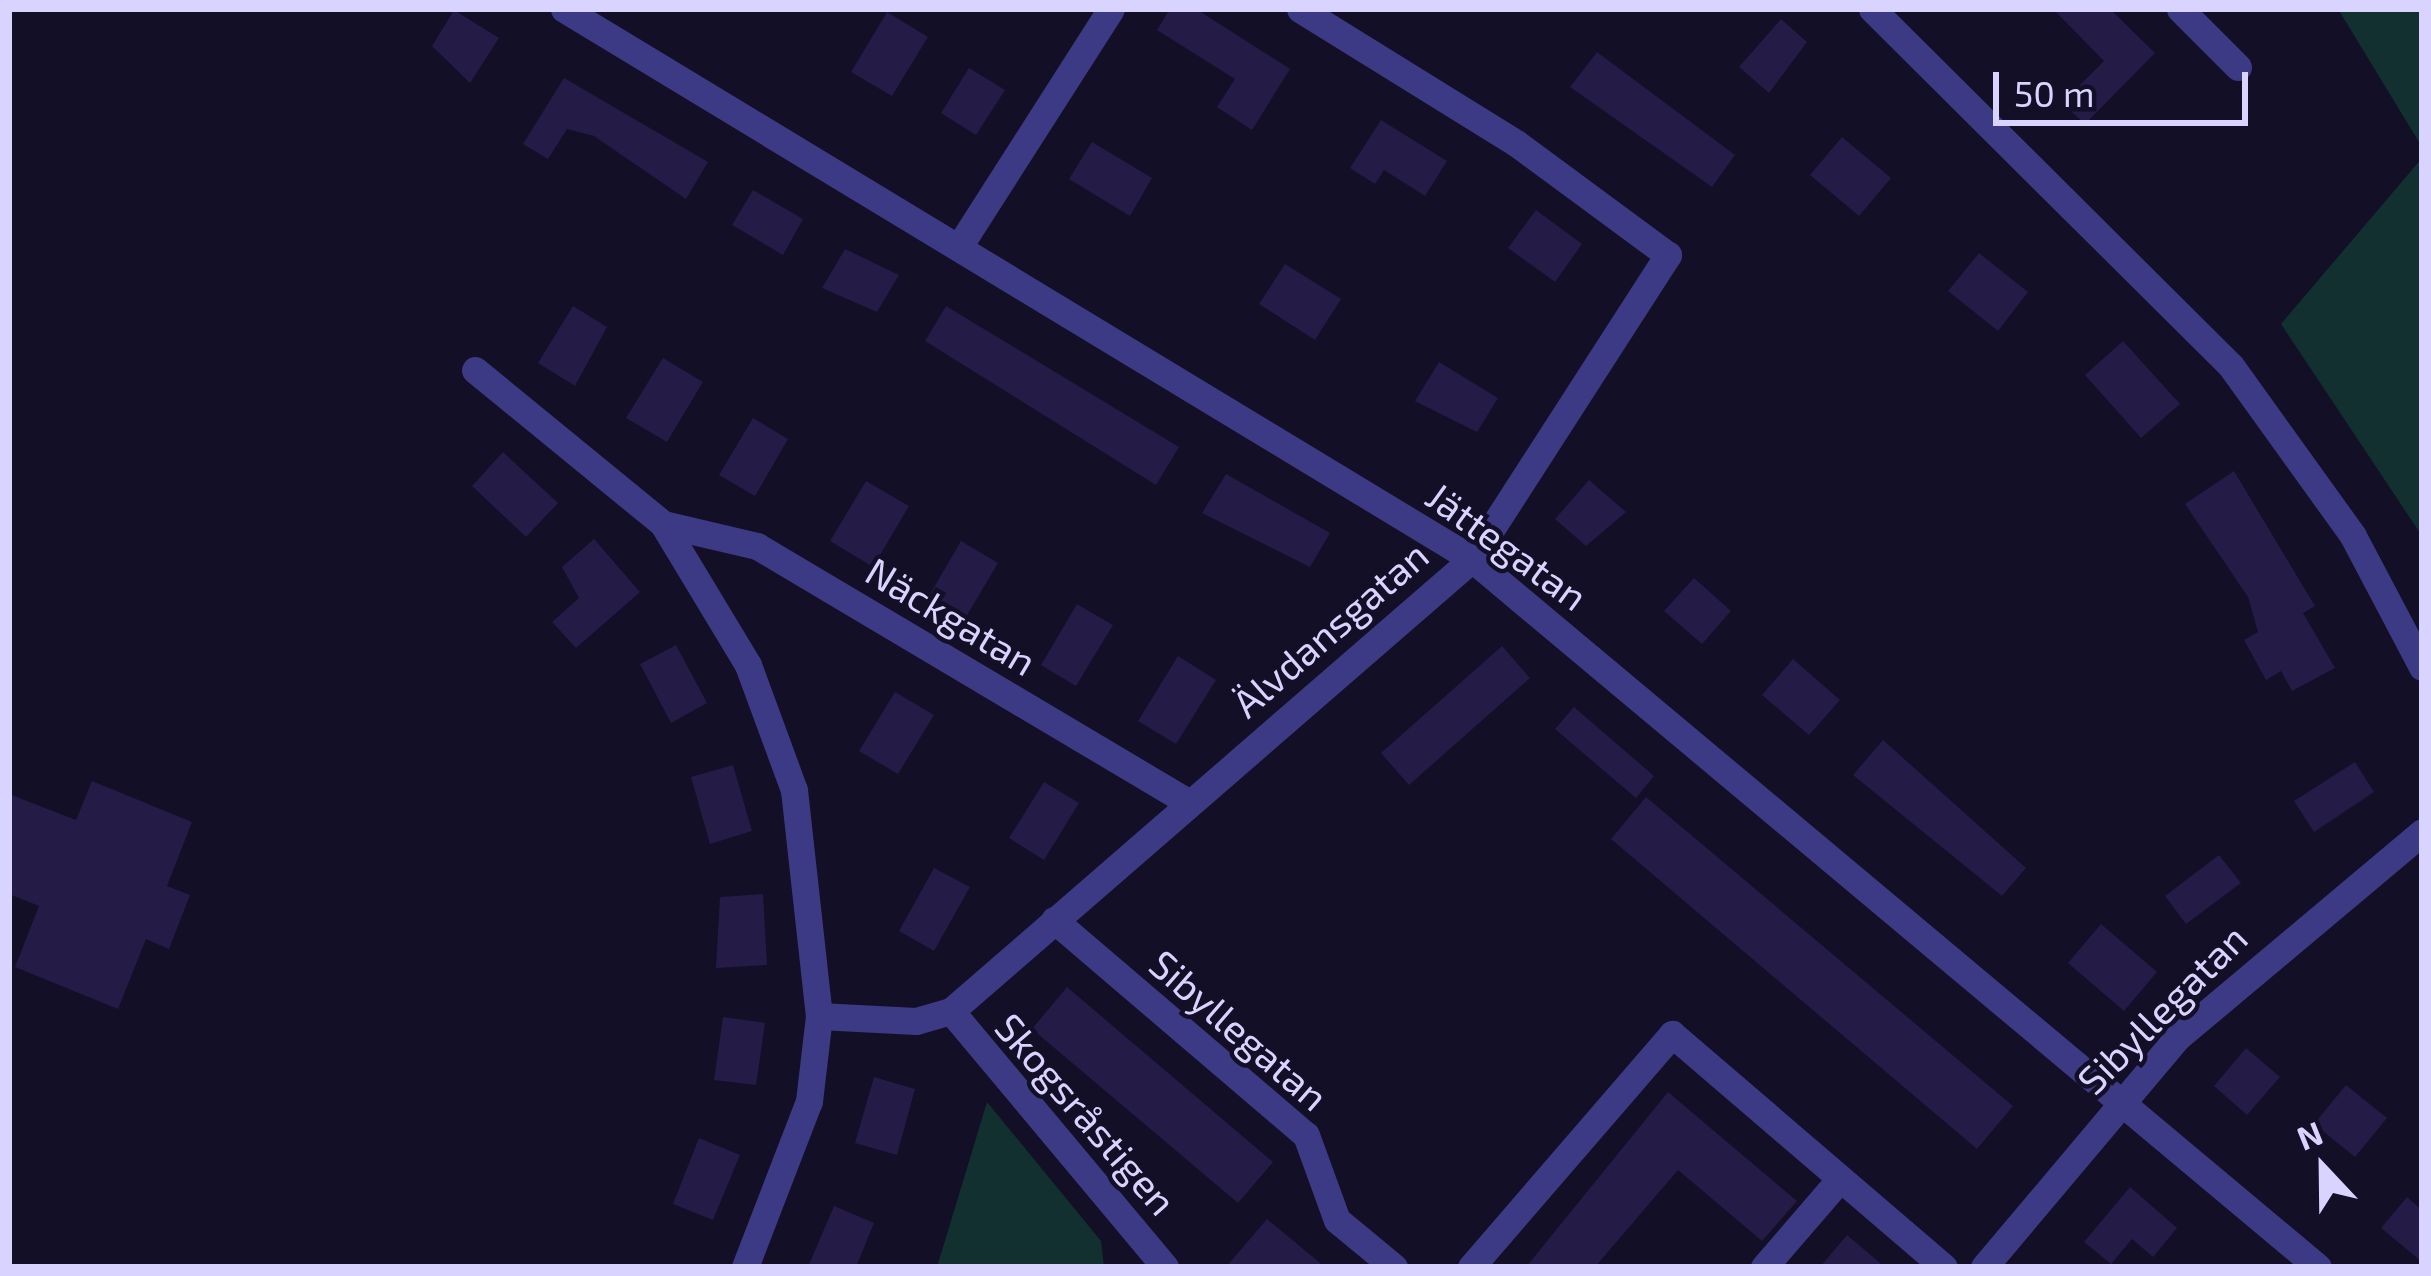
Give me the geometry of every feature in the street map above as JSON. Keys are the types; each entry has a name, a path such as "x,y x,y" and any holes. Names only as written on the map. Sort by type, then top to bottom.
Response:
{"street":[{"name":"Jättegatan","path":"564,9 1472,559 2318,1267"},
{"path":"960,245 1111,9"},
{"name":"Älvdansgatan","path":"950,1011 1472,559 1668,255 1516,143 1300,9"},
{"path":"1871,9 2231,366 2353,536 2422,667"},
{"path":"2180,9 2238,67"},
{"path":"475,370 663,524 776,729 811,860 819,1016 808,1101 745,1267"},
{"name":"Näckgatan","path":"663,524 757,546 1188,802"},
{"name":"Sibyllegatan","path":"1984,1267 2121,1102 2324,906 2422,832"},
{"name":"Sibyllegatan","path":"1054,920 1306,1135 1337,1220 1394,1267"},
{"path":"819,1016 916,1021 950,1011"},
{"name":"Skogsråstigen","path":"950,1011 1165,1267"},
{"path":"1471,1267 1672,1034 1944,1267"},
{"path":"1764,1267 1840,1179"}],"green space":[{"path":"2338,9 2422,9 2422,147"},
{"path":"2422,158 2422,536 2281,324"},
{"path":"987,1102 1101,1241 1104,1267 937,1267"}],"building":[{"path":"1170,9 1196,9 1290,69 1252,130 1217,107 1235,79 1157,30"},
{"path":"2053,9 2110,9 2155,53 2085,124 2062,103 2104,61"},
{"path":"454,10 499,38 470,83 432,46"},
{"path":"887,12 928,37 892,96 851,72"},
{"path":"1781,19 1807,42 1769,93 1739,67"},
{"path":"1597,52 1735,155 1712,187 1570,87"},
{"path":"969,68 1005,90 976,135 941,113"},
{"path":"564,78 708,162 686,199 594,136 567,129 548,159 523,144"},
{"path":"1381,120 1447,161 1425,196 1384,170 1375,184 1350,168"},
{"path":"1842,137 1891,178 1859,216 1810,175"},
{"path":"1092,142 1152,178 1130,216 1069,179"},
{"path":"753,190 803,219 783,255 732,225"},
{"path":"1536,210 1582,244 1555,282 1508,248"},
{"path":"845,249 899,275 877,312 822,288"},
{"path":"1979,253 2028,292 1998,331 1948,291"},
{"path":"1285,264 1341,299 1315,340 1259,304"},
{"path":"573,306 607,327 575,386 538,363"},
{"path":"946,306 1179,447 1156,485 925,341"},
{"path":"2123,341 2180,404 2141,438 2085,375"},
{"path":"663,358 703,382 667,442 626,418"},
{"path":"1439,362 1498,398 1477,432 1415,401"},
{"path":"753,418 788,439 755,496 719,475"},
{"path":"503,452 558,503 526,537 472,486"},
{"path":"2234,471 2315,606 2303,613 2335,668 2292,691 2281,671 2266,680 2244,640 2258,632 2248,597 2185,504"},
{"path":"1226,474 1330,533 1310,567 1202,513"},
{"path":"1589,480 1626,512 1586,546 1555,519"},
{"path":"866,481 909,506 873,567 830,541"},
{"path":"594,539 640,592 576,648 552,622 579,598 562,567"},
{"path":"961,541 998,563 963,622 926,601"},
{"path":"1694,578 1731,611 1702,644 1664,611"},
{"path":"1077,604 1113,625 1076,686 1041,665"},
{"path":"676,645 707,703 671,723 640,664"},
{"path":"1502,646 1530,678 1409,785 1381,753"},
{"path":"1178,656 1216,680 1176,744 1138,721"},
{"path":"1793,659 1840,700 1809,735 1762,695"},
{"path":"895,692 934,715 898,774 859,751"},
{"path":"1574,707 1654,776 1636,798 1555,729"},
{"path":"1883,740 2026,868 2002,896 1853,775"},
{"path":"2355,762 2374,792 2314,832 2294,801"},
{"path":"733,765 752,831 710,844 691,777"},
{"path":"92,781 192,822 167,886 190,895 169,949 146,939 118,1009 15,967 39,906 9,894 9,794 76,820"},
{"path":"1044,782 1079,803 1044,860 1009,838"},
{"path":"1646,797 2013,1106 1977,1149 1611,839"},
{"path":"2219,855 2241,883 2186,924 2165,896"},
{"path":"934,868 970,887 934,951 899,931"},
{"path":"763,894 767,965 716,968 720,897"},
{"path":"2101,924 2157,972 2124,1011 2068,963"},
{"path":"1067,987 1273,1162 1238,1203 1032,1029"},
{"path":"723,1017 765,1023 756,1085 714,1080"},
{"path":"2246,1048 2280,1077 2247,1115 2214,1086"},
{"path":"874,1077 915,1089 897,1155 855,1143"},
{"path":"2346,1085 2387,1118 2355,1157 2314,1124"},
{"path":"1668,1092 1797,1201 1762,1241 1678,1170 1595,1267 1526,1267"},
{"path":"699,1138 740,1155 713,1220 673,1204"},
{"path":"2130,1187 2177,1228 2153,1257 2132,1239 2111,1264 2084,1242"},
{"path":"2407,1197 2422,1210 2422,1262 2381,1228"},
{"path":"834,1206 874,1223 856,1267 808,1267"},
{"path":"1267,1219 1325,1267 1226,1267"},
{"path":"1847,1235 1885,1267 1820,1267"}]}
